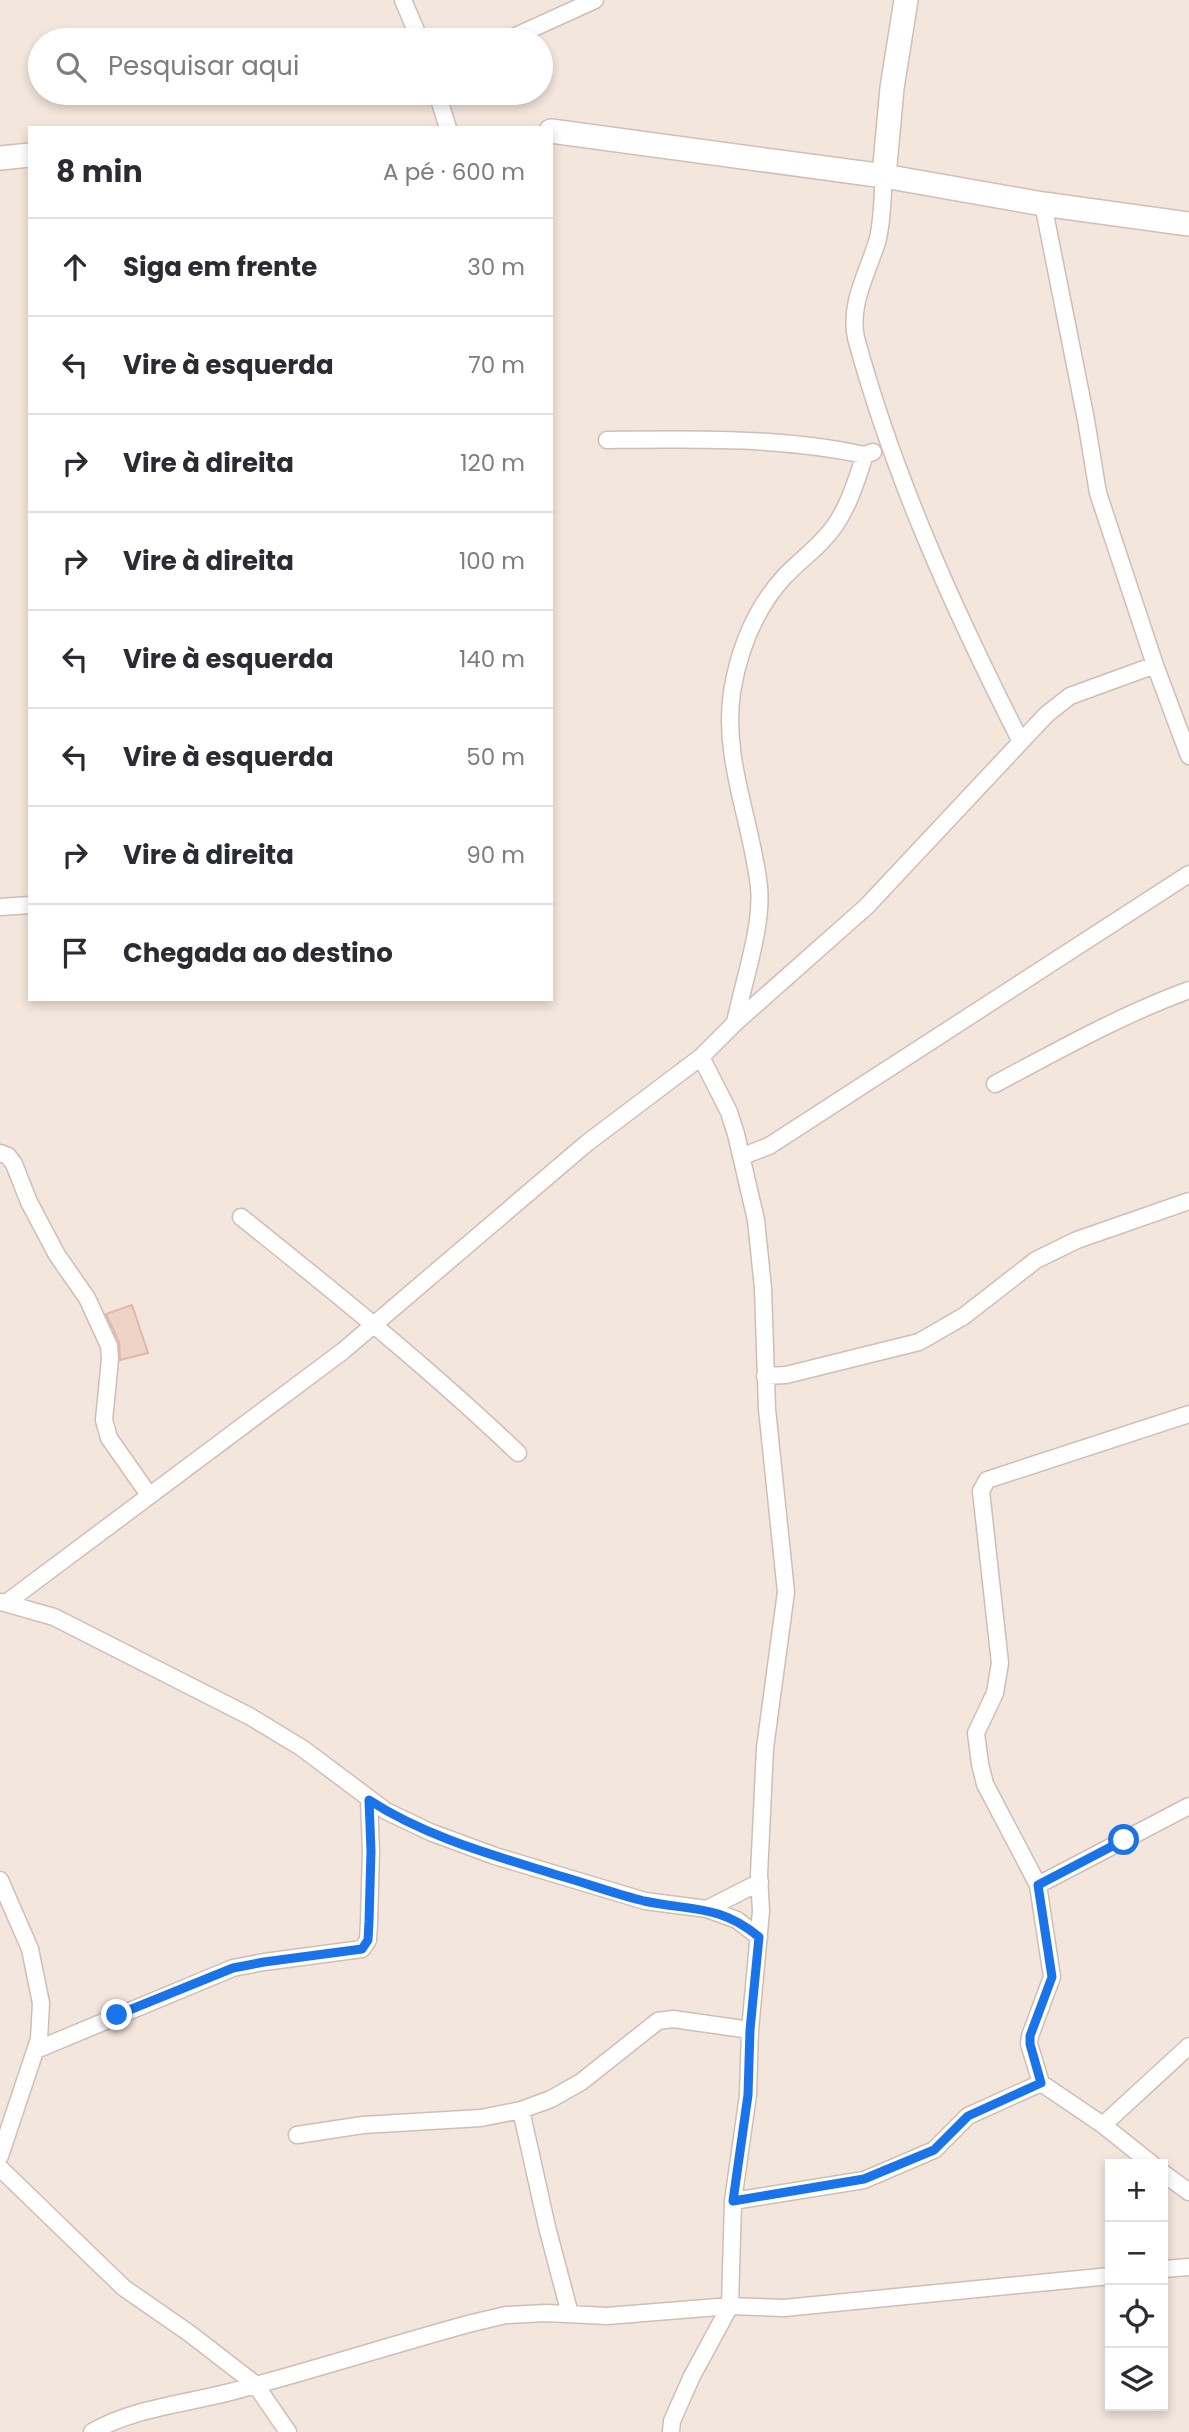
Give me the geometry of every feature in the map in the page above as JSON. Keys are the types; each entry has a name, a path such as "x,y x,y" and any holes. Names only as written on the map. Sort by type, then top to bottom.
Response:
{"street":[{"path":"403,0 414,28"},
{"path":"533,28 595,0"},
{"path":"906,0 892,88 878,239 854,309 853,323 866,376 888,444 943,576 1021,743"},
{"path":"440,105 447,126"},
{"path":"553,131 884,176 1043,204 1189,224"},
{"path":"0,158 28,155"},
{"path":"1043,204 1084,407 1098,493 1154,665 1189,756"},
{"path":"607,440 711,439 848,451 865,455 888,444"},
{"path":"735,1023 758,920 759,888 738,787 731,735 732,693 746,639 760,607 836,524 848,503 865,455"},
{"path":"3,1602 343,1351 587,1143 701,1057 735,1023 867,906 1033,727 1070,696 1154,665"},
{"path":"743,1156 769,1146 1189,874"},
{"path":"0,907 28,905"},
{"path":"995,1084 1155,1002 1189,990"},
{"path":"671,2432 672,2421 692,2376 730,2306 733,2201 748,2095 750,2030 759,1937 765,1748 786,1592 765,1376 763,1288 756,1220 743,1156 729,1112 701,1057"},
{"path":"0,1153 8,1156 15,1164 34,1213 57,1255 87,1298 109,1346 104,1420 109,1438 149,1495"},
{"path":"765,1376 786,1374 919,1342 964,1316 1036,1260 1077,1240 1189,1201"},
{"path":"241,1217 374,1324 464,1401 519,1453"},
{"path":"1146,2159 1041,2083 1030,2044 1030,2036 1052,1977 1038,1885 985,1784 980,1764 976,1733 995,1693 1000,1663 981,1491 986,1480 1189,1414"},
{"path":"3,1602 54,1617 251,1717 302,1748 386,1811 430,1832 495,1856 645,1901 707,1909 737,1920 759,1937"},
{"path":"36,2050 233,1968 362,1949 368,1940 369,1922 369,1800"},
{"path":"1038,1885 1189,1806"},
{"path":"0,1880 30,1948 41,2003 39,2039 0,2155"},
{"path":"707,1909 760,1882"},
{"path":"297,2135 363,2125 481,2118 521,2110 551,2099 582,2082 658,2021 673,2019 750,2030"},
{"path":"1103,2126 1189,2046"},
{"path":"733,2201 864,2179 934,2150 968,2116 1041,2083"},
{"path":"521,2110 570,2314"},
{"path":"0,2168 124,2288 189,2333 255,2384 288,2432"},
{"path":"1168,2176 1189,2192"},
{"path":"1168,2269 1189,2267"},
{"path":"92,2432 108,2423 144,2411 255,2384 506,2315 607,2316 730,2306 783,2308 1105,2276"}],"shaded area":[{"path":"0,0 1189,0 1189,2432 0,2432"}],"building":[{"path":"132,1305 148,1353 120,1360 119,1342 106,1314"}],"route":[{"path":"117,2015 233,1968 362,1949 368,1940 369,1922 369,1800 430,1832 495,1856 645,1901 707,1909 747,1926 759,1937 750,2030 748,2095 733,2201 864,2179 934,2150 968,2116 1041,2083 1030,2036 1052,1977 1038,1885 1124,1840"}]}
